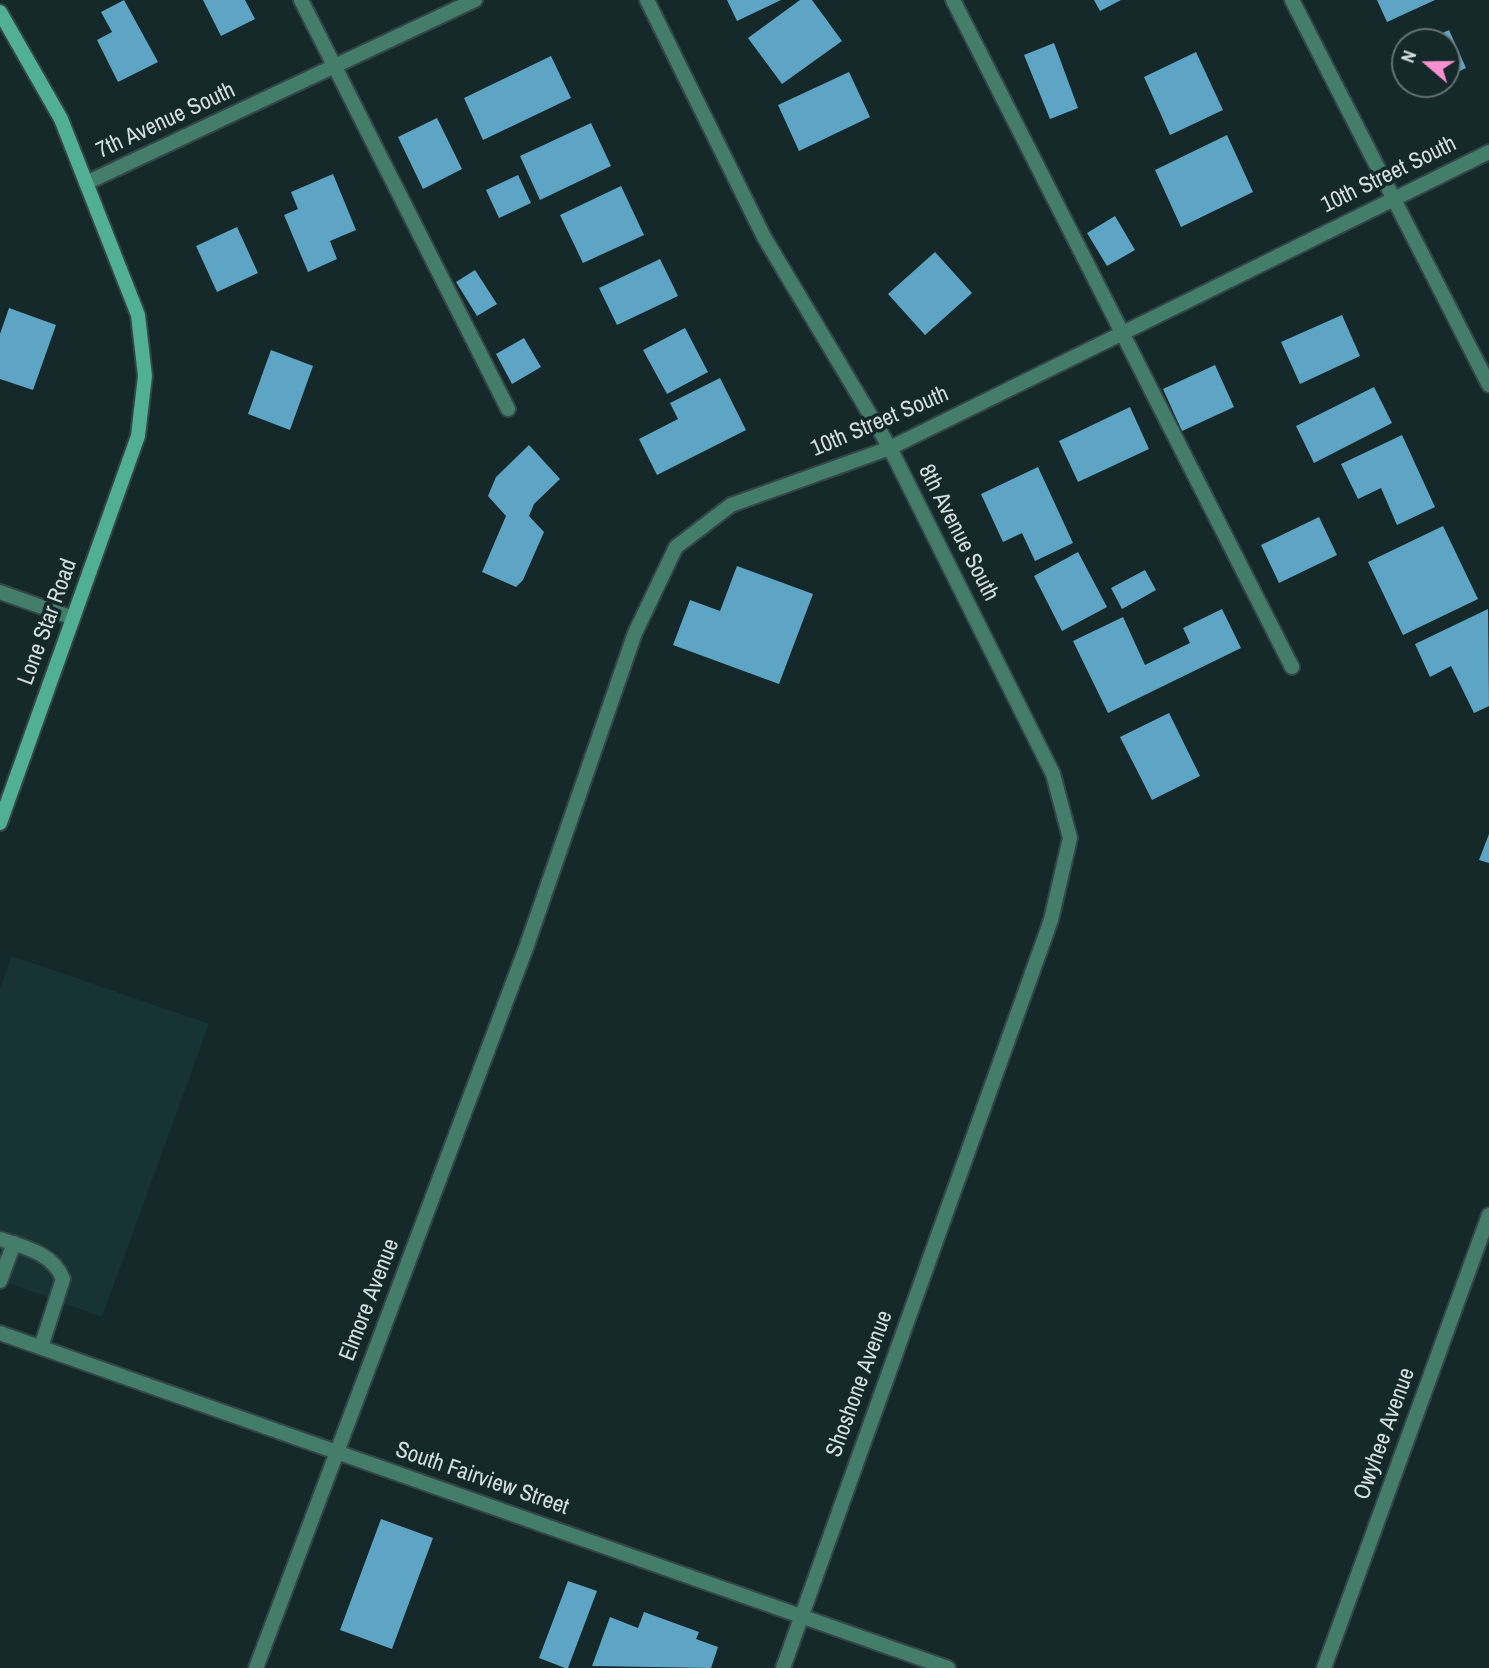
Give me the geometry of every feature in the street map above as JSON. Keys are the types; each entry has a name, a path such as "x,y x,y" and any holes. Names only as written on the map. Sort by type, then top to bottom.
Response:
{"street":[{"path":"301,0 508,409"},
{"name":"7th Avenue South","path":"86,183 475,0"},
{"name":"8th Avenue South","path":"647,0 764,237 890,448 1053,774 1070,838 1051,920 979,1115"},
{"path":"953,0 1292,667"},
{"path":"1292,0 1489,385"},
{"name":"7th Avenue South","path":"0,12 61,119 138,315 145,376 138,436"},
{"name":"10th Street South","path":"526,948 635,633 677,547 731,505 890,448 1489,152"},
{"name":"Lone Star Road","path":"0,823 138,436"},
{"path":"0,592 74,618"},
{"name":"Elmore Avenue","path":"256,1668 526,948"},
{"name":"Shoshone Avenue","path":"783,1668 979,1115"},
{"name":"Owyhee Avenue","path":"1324,1668 1489,1216"},
{"path":"0,1280 7,1241 49,1258 63,1279 41,1347"},
{"name":"South Fairview Street","path":"0,1333 948,1668"}],"shaded area":[{"path":"12,956 209,1024 102,1317 0,1280 0,989"}],"building":[{"path":"124,0 158,62 118,82 97,40 112,32 101,12"},
{"path":"203,0 245,0 255,19 221,36"},
{"path":"727,0 781,0 737,21"},
{"path":"800,0 812,0 842,41 782,84 748,38"},
{"path":"1094,0 1121,0 1100,11"},
{"path":"1377,0 1435,0 1387,22"},
{"path":"1054,43 1078,108 1050,119 1024,55"},
{"path":"1196,52 1223,110 1170,135 1144,77"},
{"path":"551,56 571,98 483,140 464,98"},
{"path":"1461,57 1466,68 1461,70"},
{"path":"849,72 870,117 799,151 778,105"},
{"path":"437,118 462,169 423,189 398,137"},
{"path":"591,123 611,166 540,200 520,156"},
{"path":"1227,135 1253,192 1181,227 1155,170"},
{"path":"333,174 356,230 330,241 337,259 308,272 284,215 298,209 291,192"},
{"path":"518,175 531,203 499,218 486,190"},
{"path":"621,186 644,235 583,263 560,215"},
{"path":"1115,216 1135,250 1107,266 1087,233"},
{"path":"237,227 258,273 217,292 196,246"},
{"path":"935,252 972,293 925,335 888,294"},
{"path":"660,259 678,296 617,325 599,288"},
{"path":"475,270 497,304 477,316 456,282"},
{"path":"9,308 56,325 33,390 0,379 0,334"},
{"path":"1342,315 1360,356 1300,384 1281,342"},
{"path":"685,328 708,372 667,394 643,350"},
{"path":"524,338 541,367 512,384 496,354"},
{"path":"271,350 313,366 290,430 248,414"},
{"path":"1215,365 1234,407 1182,431 1163,389"},
{"path":"720,378 746,430 657,475 639,439 678,419 670,403"},
{"path":"1374,387 1392,423 1314,463 1296,426"},
{"path":"1130,407 1149,449 1078,482 1059,441"},
{"path":"1402,435 1435,507 1397,525 1381,488 1358,499 1341,464"},
{"path":"529,445 560,479 534,504 529,516 544,532 523,580 516,587 482,572 506,516 488,496 496,477"},
{"path":"1038,467 1073,543 1035,561 1022,533 1003,542 981,494"},
{"path":"1319,517 1337,555 1279,583 1261,545"},
{"path":"1443,526 1478,599 1403,635 1368,562"},
{"path":"1078,552 1107,607 1062,631 1034,576"},
{"path":"737,566 813,594 779,684 673,645 690,600 720,611"},
{"path":"1145,570 1156,590 1122,609 1111,588"},
{"path":"1222,609 1241,648 1108,713 1073,641 1123,617 1145,665 1190,643 1183,628"},
{"path":"1488,609 1489,706 1474,713 1451,666 1430,677 1415,644"},
{"path":"1169,713 1200,776 1152,800 1120,737"},
{"path":"1489,834 1489,863 1479,860"},
{"path":"381,1519 433,1538 392,1649 340,1630"},
{"path":"568,1581 597,1591 568,1668 565,1668 539,1658"},
{"path":"644,1612 699,1632 696,1639 718,1647 711,1668 592,1666 610,1617 638,1628"}]}
